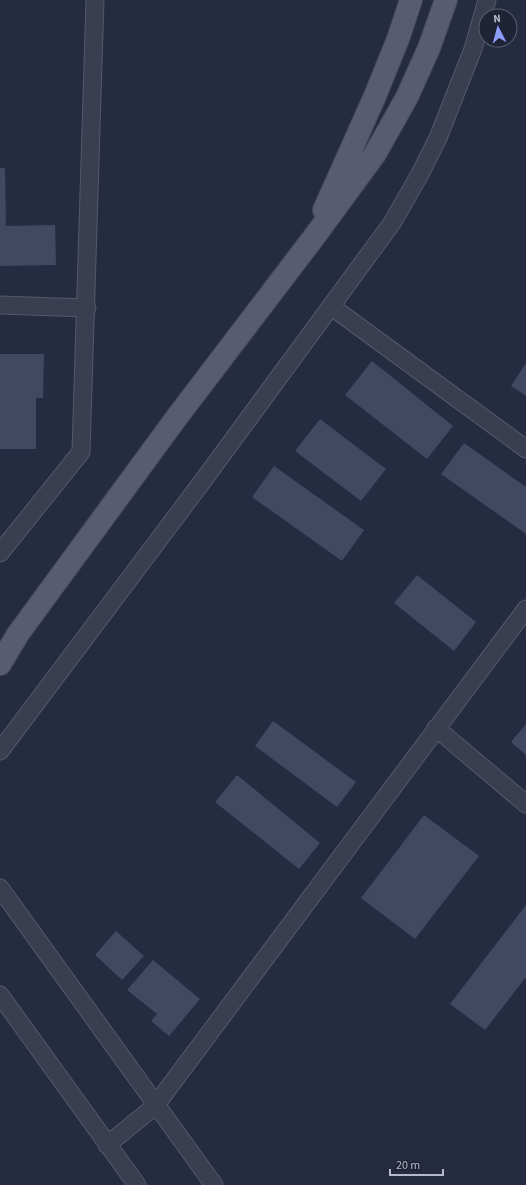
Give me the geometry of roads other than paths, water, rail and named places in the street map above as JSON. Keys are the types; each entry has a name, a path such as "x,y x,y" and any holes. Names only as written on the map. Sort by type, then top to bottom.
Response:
{"main road":[{"path":"314,237 332,189 375,96 398,39 411,0"},
{"path":"0,664 18,634 177,417 375,154 407,98 429,48 446,0"},
{"path":"0,653 18,634"}],"street":[{"path":"0,554 81,452 87,308 95,0"},
{"path":"0,751 332,307 392,224 432,150 473,49 487,0"},
{"path":"0,305 87,308"},
{"path":"332,307 526,449"},
{"path":"107,1145 155,1106 526,609"},
{"path":"436,728 526,804"},
{"path":"0,888 155,1106 214,1185"},
{"path":"0,995 137,1185"}]}
